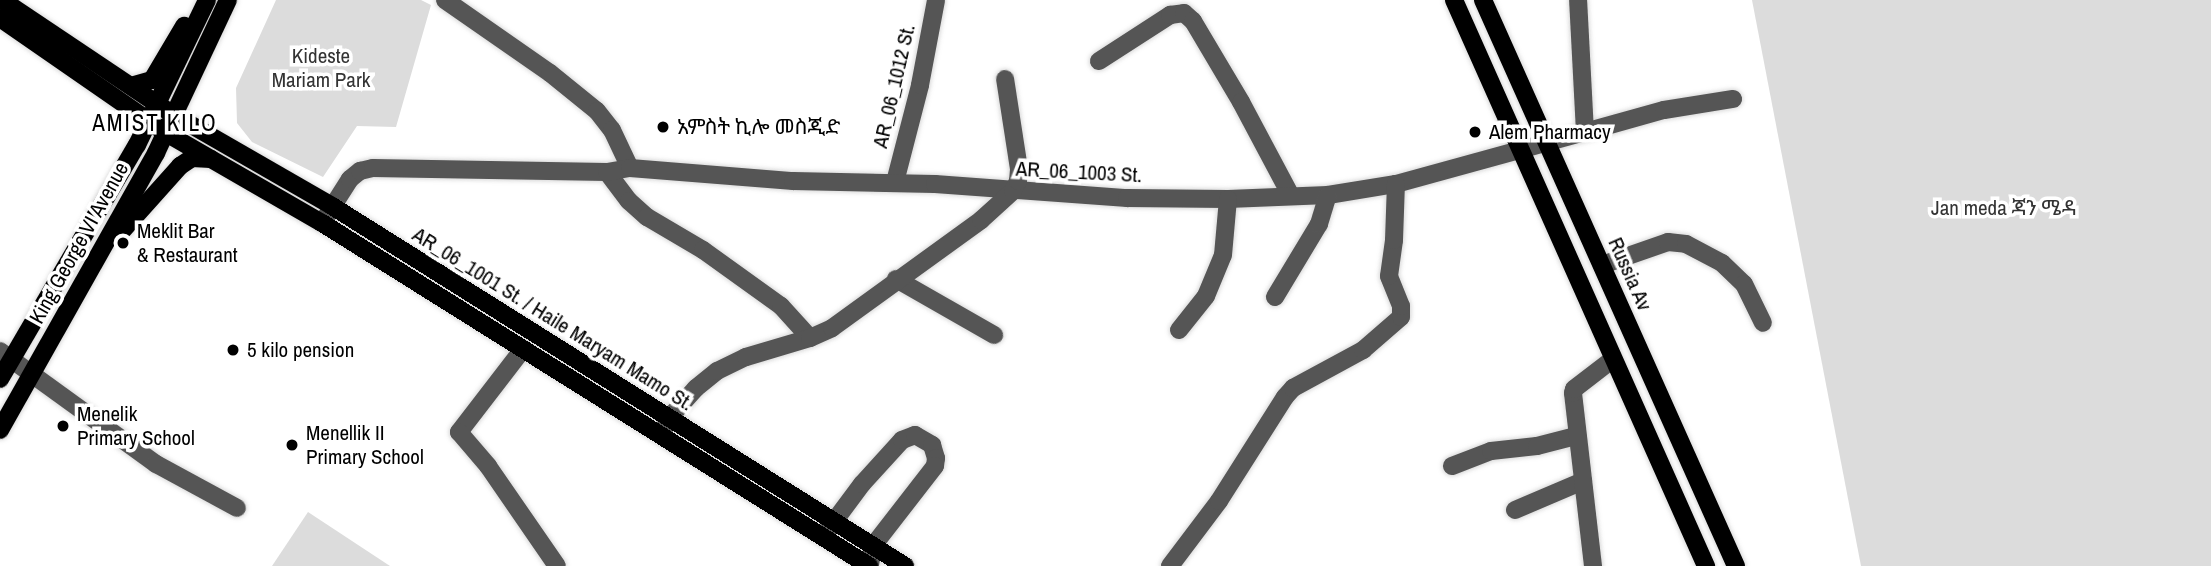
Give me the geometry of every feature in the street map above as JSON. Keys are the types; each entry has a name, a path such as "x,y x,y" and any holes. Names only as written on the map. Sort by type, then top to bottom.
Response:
{"main road":[{"name":"AR_06_1001 St. / Haile Maryam Mamo St.","path":"2,0 166,110 332,206 669,418 829,528 873,546 905,566"},
{"path":"131,86 152,80 204,0"},
{"name":"King George VI Avenue","path":"0,430 166,132 166,110 204,0"},
{"name":"King George VI Avenue","path":"0,380 6,355 150,122 166,110 228,0"},
{"path":"1454,0 1706,566"},
{"name":"Russia Av","path":"1483,0 1736,566"},
{"path":"0,19 166,132 322,223 661,435 829,528 869,566"},
{"path":"97,258 180,166 192,158 214,160"}],"street":[{"path":"445,0 539,65 597,111 612,130 630,168"},
{"name":"AR_06_1012 St.","path":"895,182 920,85 936,0"},
{"path":"1578,0 1585,132"},
{"path":"1100,61 1170,15 1184,13 1193,20 1234,90 1291,196"},
{"path":"661,435 669,418 695,388 717,371 746,357 810,338 832,328 896,279 981,220 1013,191 1018,181 1019,169 1005,79"},
{"name":"AR_06_1003 St.","path":"322,223 350,178 359,171 373,168 607,172 630,168 793,181 895,182 1127,198 1228,199 1328,195 1396,184 1664,110 1733,99"},
{"path":"607,172 629,201 647,216 704,250 781,306 810,338"},
{"path":"1170,566 1219,501 1284,397 1293,388 1363,350 1401,317 1401,306 1389,276 1394,240 1396,184"},
{"path":"1275,297 1319,224 1328,195"},
{"path":"1179,330 1206,296 1223,255 1228,199"},
{"path":"1602,265 1668,242 1686,244 1722,264 1744,284 1763,323"},
{"path":"896,279 993,335"},
{"path":"523,349 459,432 488,466 557,566"},
{"path":"6,355 156,464 237,508"},
{"path":"1593,566 1576,436 1574,389 1613,359"},
{"path":"829,528 862,484 902,440 915,435 932,445 936,458 935,466 873,546 869,566"},
{"path":"1452,466 1491,452 1537,446 1576,436"},
{"path":"1516,510 1583,481"}],"green space":[{"name":"Kideste Mariam Park","path":"276,0 421,0 431,5 396,127 357,126 323,177 252,142 237,123 236,88"},
{"name":"Jan meda ጃን ሜዳ","path":"1752,0 2211,0 2211,566 1861,566"},
{"path":"308,512 390,566 272,566"}],"place":[{"name":"አምስት ኪሎ መስጂድ","path":"663,127"},
{"name":"Alem Pharmacy","path":"1475,132"},
{"name":"Meklit Bar & Restaurant","path":"123,243"},
{"name":"5 kilo pension","path":"233,350"},
{"name":"Menelik Primary School","path":"63,426"},
{"name":"Menellik II Primary School","path":"292,445"}],"district":[{"name":"AMIST KILO","path":"155,123"}]}
